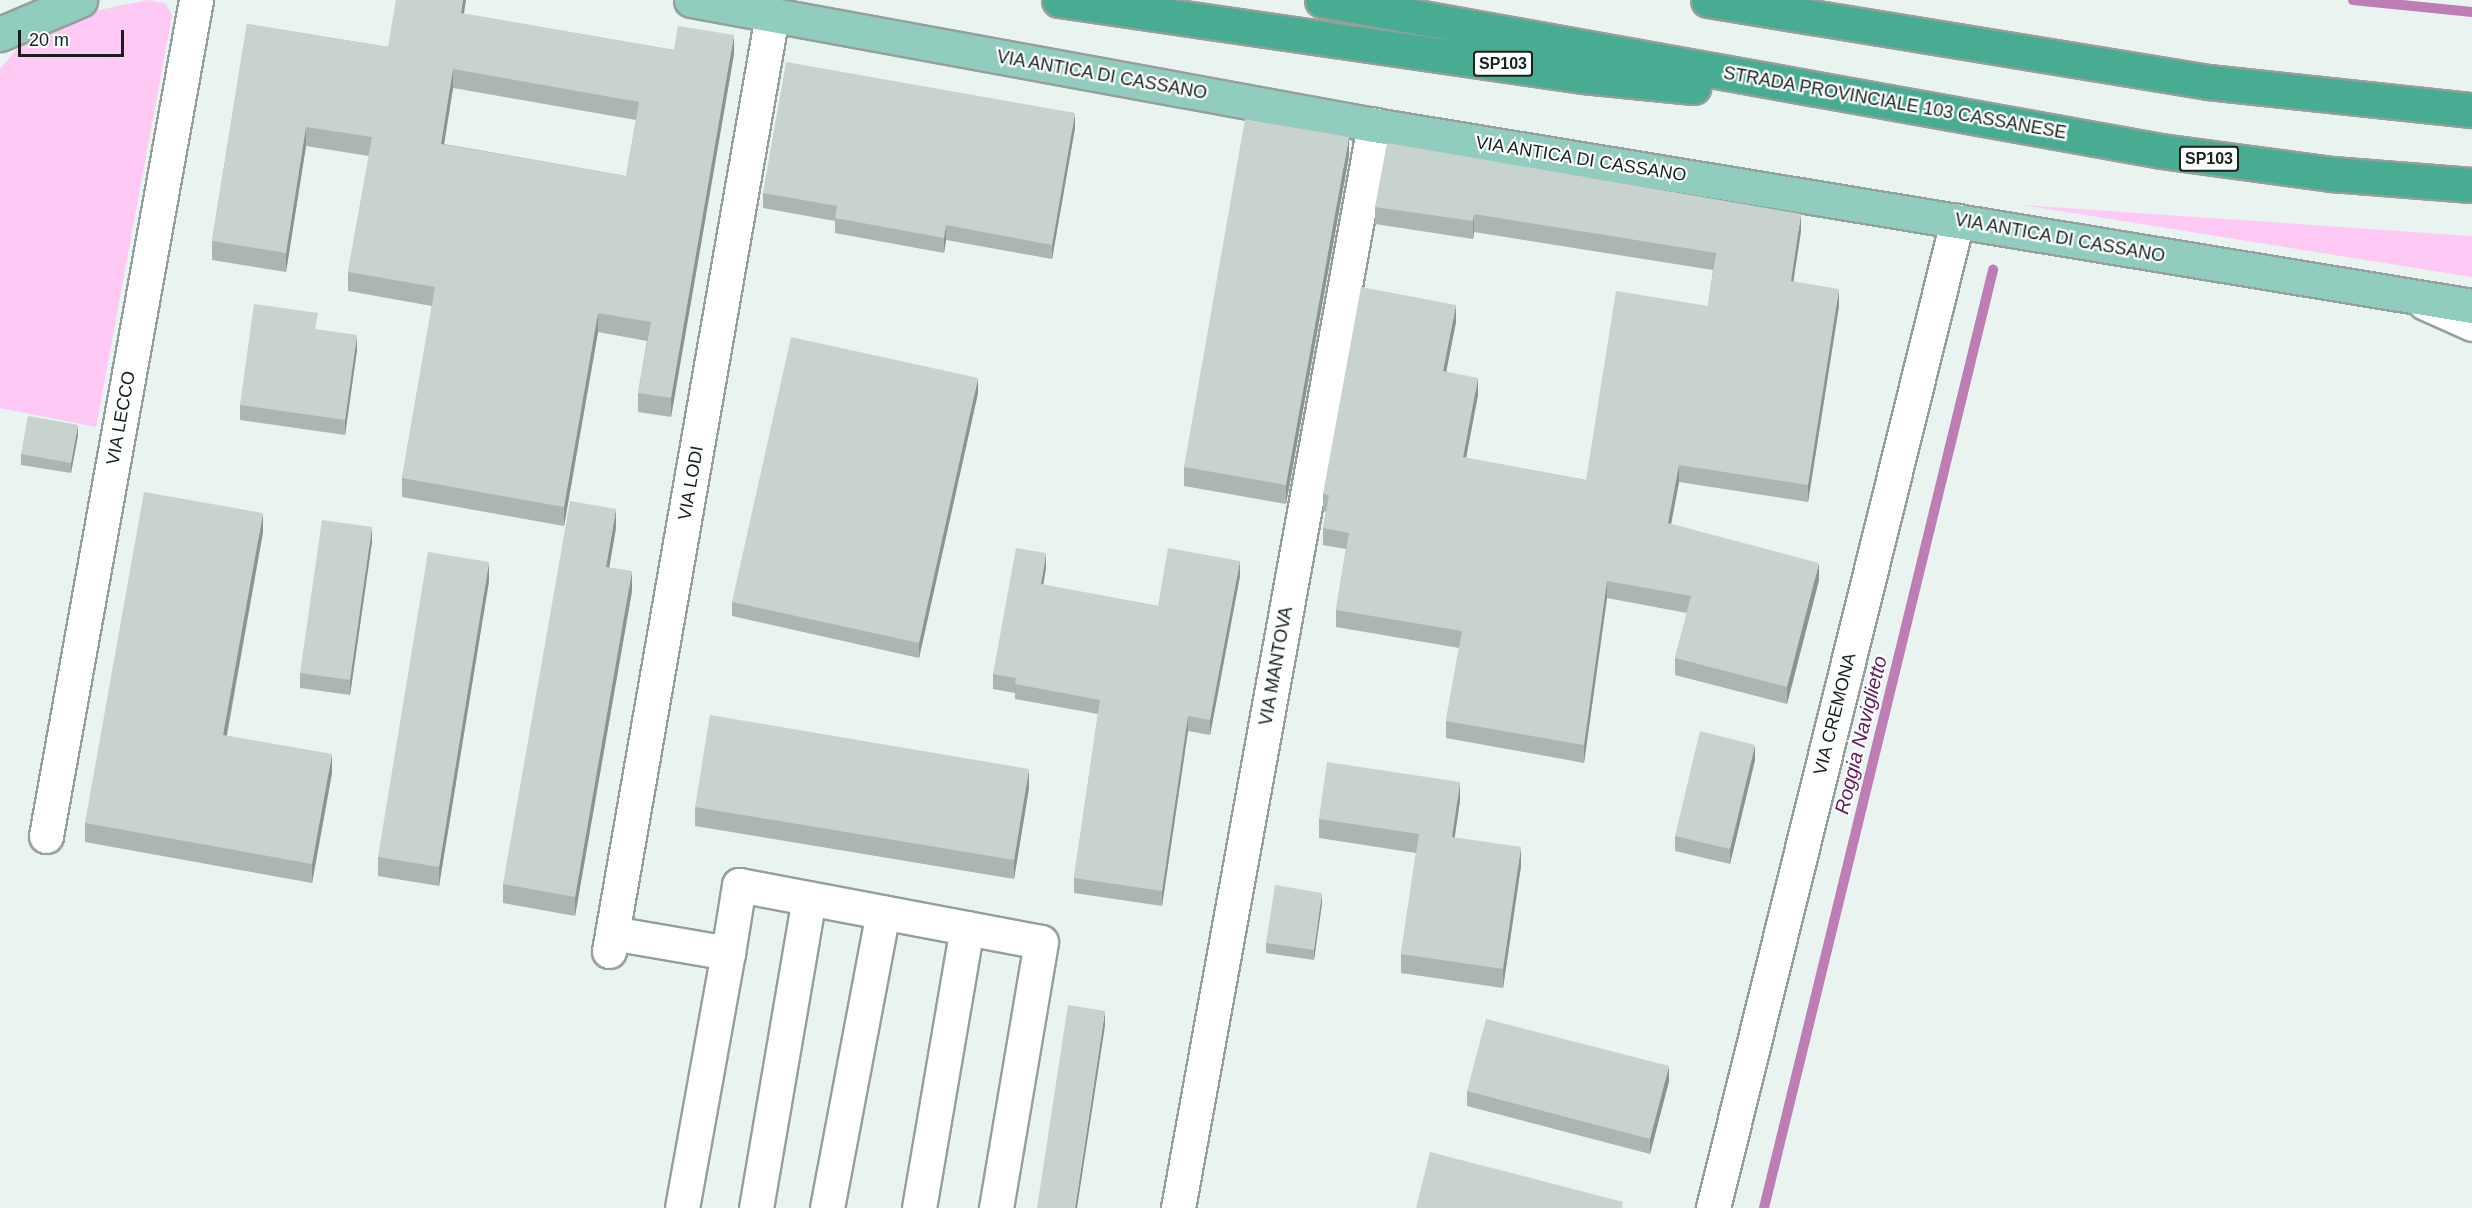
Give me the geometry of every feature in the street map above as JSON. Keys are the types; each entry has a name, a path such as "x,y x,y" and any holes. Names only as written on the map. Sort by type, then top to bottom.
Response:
{"highway":[{"name":"SP103","path":"1059,0 1582,76 1949,113"},
{"name":"STRADA PROVINCIALE 103 CASSANESE","path":"1322,0 2210,159 2472,185"},
{"path":"1708,0 1983,48 2256,89 2472,110"},
{"path":"1771,0 1983,48"}],"main road":[{"path":"0,34 81,0"},
{"name":"VIA ANTICA DI CASSANO","path":"691,0 1374,125 2472,306"}],"street":[{"name":"VIA LECCO","path":"46,836 196,0"},
{"name":"VIA LODI","path":"728,953 611,942 772,15"},
{"name":"VIA MANTOVA","path":"1178,1208 1374,125"},
{"name":"VIA CREMONA","path":"1713,1208 1957,220"},
{"path":"2409,297 2472,324"},
{"path":"682,1208 740,885 1041,942 996,1208"},
{"path":"756,1208 809,898"},
{"path":"827,1208 883,912"},
{"path":"919,1208 967,928"}],"shaded area":[{"path":"147,0 165,3 172,15 96,427 0,408 0,69 29,35 90,12"},
{"path":"2022,205 2472,236 2472,277"}],"building":[{"path":"396,0 463,0 461,13 674,50 678,26 734,35 671,398 638,393 651,322 598,313 564,507 402,478 435,287 348,272 372,137 306,127 286,253 212,241 247,24 388,47","holes":["453,69 639,102 626,176 441,144"]},
{"path":"786,62 1075,113 1052,245 946,225 944,238 835,218 837,206 763,193"},
{"path":"1245,119 1349,137 1286,485 1184,467"},
{"path":"1387,143 1801,214 1791,281 1839,289 1808,485 1679,465 1668,523 1819,563 1787,687 1675,658 1691,596 1607,581 1584,745 1446,721 1462,631 1336,610 1349,533 1323,528 1329,495 1323,494 1361,287 1456,305 1443,371 1478,378 1463,457 1586,480 1616,291 1708,306 1716,253 1474,214 1473,221 1375,207"},
{"path":"254,304 318,313 315,329 357,335 345,420 240,405"},
{"path":"791,337 978,378 919,643 732,602"},
{"path":"28,416 78,425 71,463 21,454"},
{"path":"144,492 263,513 223,735 332,754 312,864 85,823"},
{"path":"570,501 616,509 606,567 632,571 575,897 503,884"},
{"path":"322,520 372,527 350,680 300,673"},
{"path":"1016,548 1046,553 1041,584 1158,606 1168,548 1240,561 1210,720 1188,716 1162,891 1074,878 1100,700 1015,684 1016,678 993,674"},
{"path":"428,552 489,562 439,867 378,857"},
{"path":"710,715 1029,769 1014,860 695,807"},
{"path":"1700,731 1755,745 1730,849 1675,836"},
{"path":"1327,762 1460,782 1452,837 1521,847 1503,969 1401,954 1419,834 1319,819"},
{"path":"1275,885 1322,893 1314,950 1266,943"},
{"path":"1068,1005 1105,1011 1075,1208 1037,1208"},
{"path":"1486,1019 1669,1066 1650,1139 1467,1091"},
{"path":"1430,1152 1623,1202 1622,1208 1416,1208"}],"waterway":[{"path":"2353,0 2472,12"},
{"name":"Roggia Naviglietto","path":"1764,1208 1993,270"}]}
